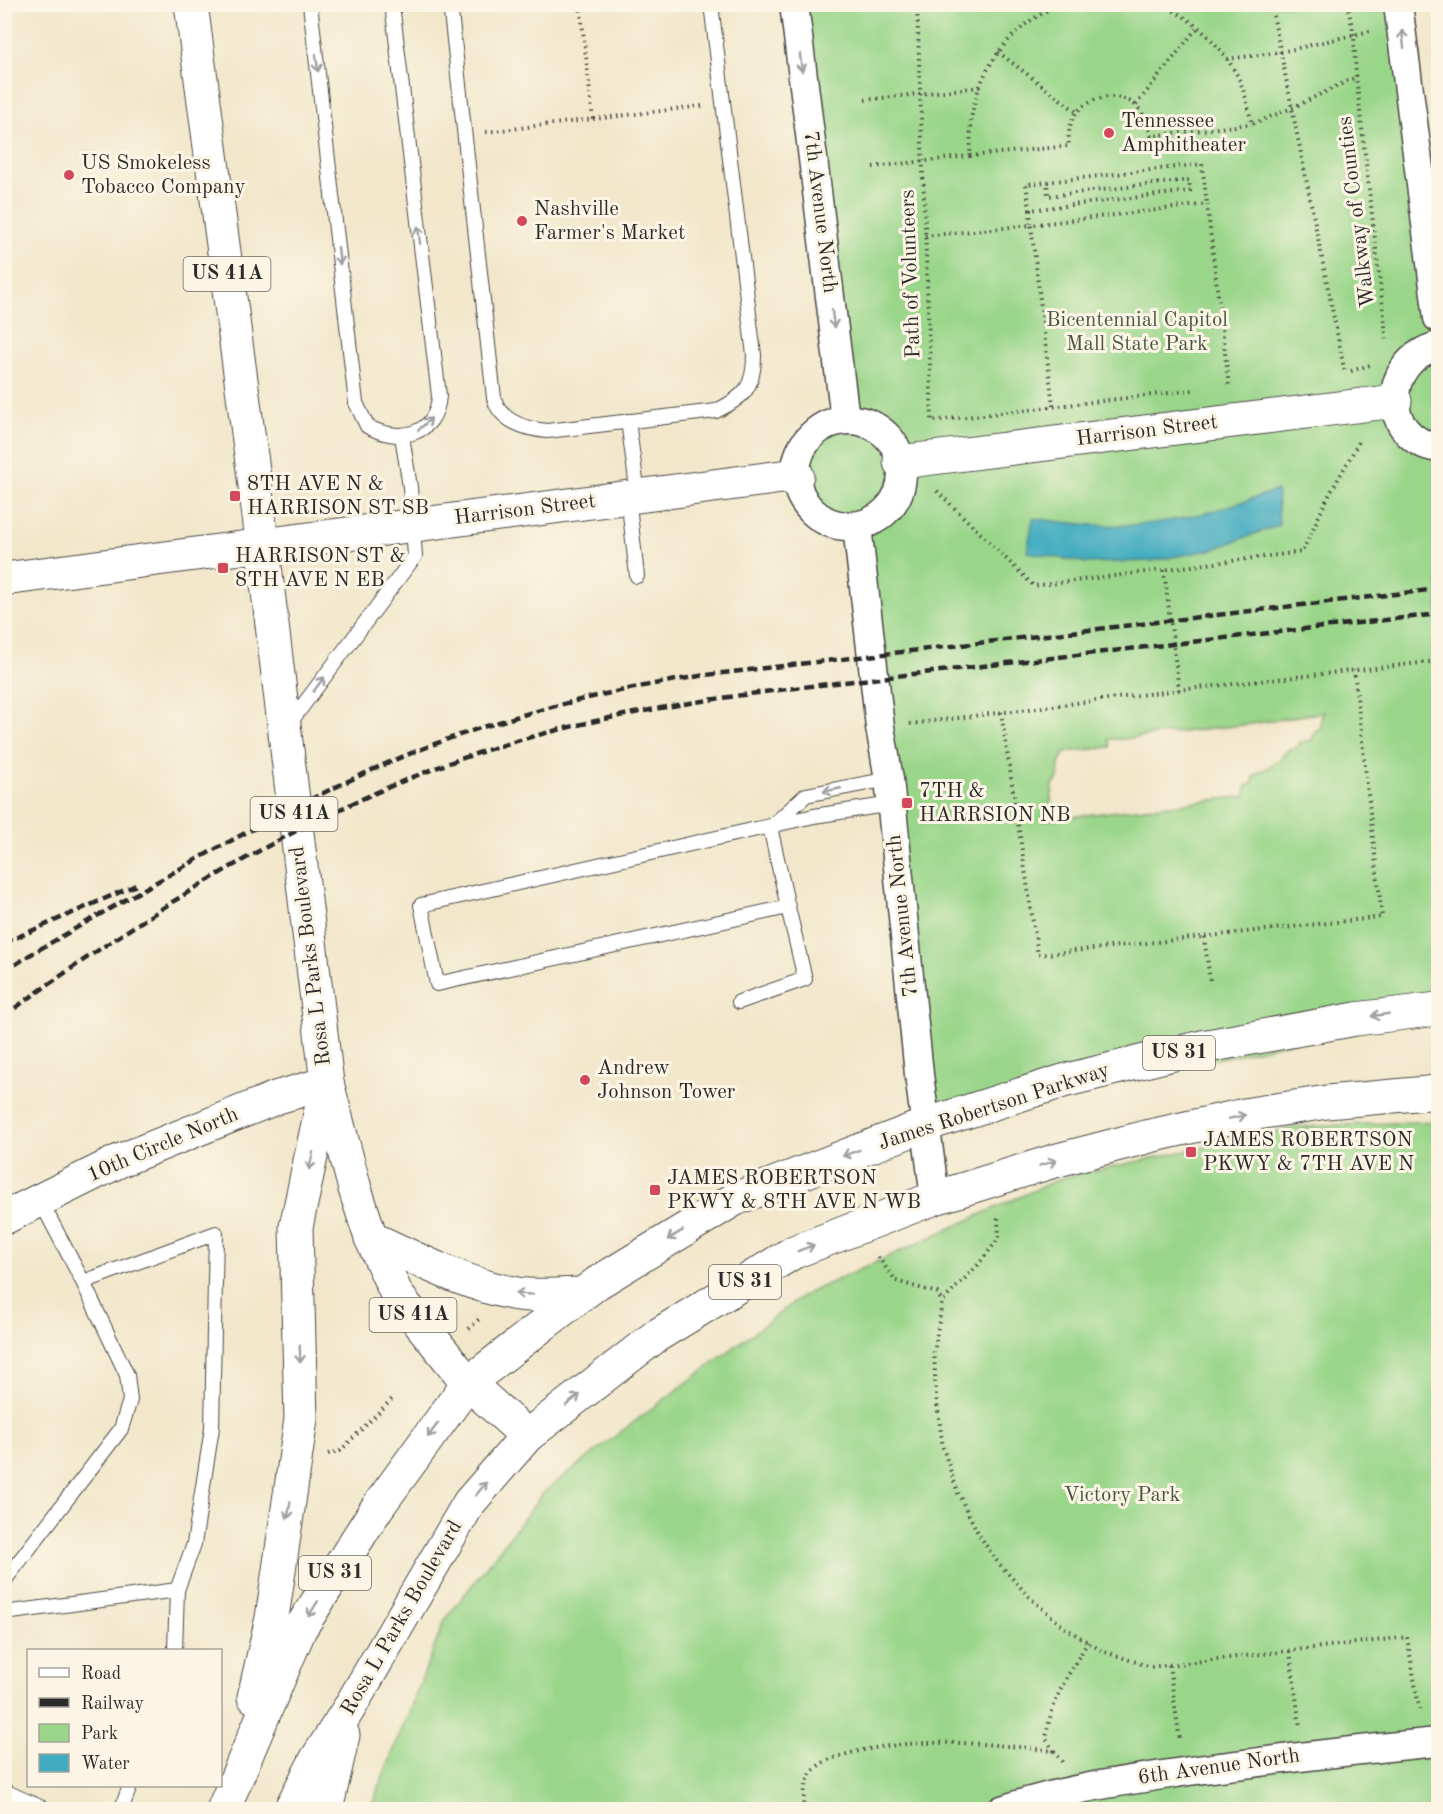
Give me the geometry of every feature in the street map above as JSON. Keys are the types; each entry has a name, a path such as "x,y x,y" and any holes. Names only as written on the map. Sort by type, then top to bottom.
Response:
{"main road":[{"name":"Rosa L Parks Boulevard","path":"191,4 327,1083 355,1189 371,1238 397,1295 468,1383"},
{"name":"Harrison Street","path":"900,462 1395,401"},
{"name":"Harrison Street","path":"4,579 797,475"},
{"name":"James Robertson Parkway","path":"468,1383 597,1283 735,1199 925,1125 1063,1081 1202,1047 1347,1020 1438,1009"},
{"name":"10th Circle North","path":"4,1218 119,1161 278,1097 327,1083"},
{"path":"228,1796 272,1618 302,1419 296,1227 327,1083"},
{"name":"US 31","path":"527,1436 656,1336 794,1252 935,1198 1054,1161 1244,1115 1327,1102 1438,1092"},
{"path":"371,1238 475,1283 520,1294 582,1294"},
{"name":"US 31","path":"228,1796 300,1629 377,1508 468,1383"},
{"name":"US 41A","path":"468,1383 527,1436"},
{"name":"Rosa L Parks Boulevard","path":"290,1809 316,1760 470,1503 527,1436"},
{"path":"326,1809 348,1710"}],"street":[{"name":"7th Avenue North","path":"794,4 846,419"},
{"path":"1400,15 1438,318"},
{"path":"1438,346 1418,354 1406,365 1396,386 1395,401 1399,417 1411,435 1419,441 1438,448"},
{"path":"846,419 865,423 878,430 890,440 900,462 899,488 891,505 878,518 858,526 840,525 823,519 814,512 805,501 797,475 798,459 808,439 823,426 846,419"},
{"name":"7th Avenue North","path":"858,526 935,1198"},
{"name":"6th Avenue North","path":"1002,1809 1083,1786 1305,1755 1432,1743"}],"lane":[{"path":"310,4 356,403 367,426 387,435 402,436 411,434 428,423 438,406 439,396 392,4"},
{"path":"450,4 496,406 513,422 547,431 698,415 716,411 732,404 744,394 752,380 754,355 711,4"},
{"path":"628,421 637,576"},
{"path":"284,731 415,556 402,436"},
{"path":"771,827 806,795 890,792"},
{"path":"788,907 437,984 421,905 771,827 890,792"},
{"path":"739,1002 805,979 771,827"},
{"path":"4,1581 121,1429 130,1400 127,1375 83,1282 39,1200"},
{"path":"83,1282 216,1233 212,1428 194,1544 177,1590 175,1649"},
{"path":"4,1613 177,1590"},
{"path":"121,1809 129,1787"},
{"path":"4,1791 47,1809"}],"path":[{"path":"580,4 593,119"},
{"name":"Path of Volunteers","path":"917,4 932,421 1053,406"},
{"path":"970,156 972,115 982,78 998,52 1014,33 1034,17 1061,4"},
{"path":"1157,4 1197,28 1227,59 1241,85 1252,124"},
{"path":"1270,4 1345,373"},
{"name":"Walkway of Counties","path":"1347,4 1354,35 1356,77 1387,346"},
{"path":"1227,59 1281,52 1354,35 1400,15"},
{"path":"1136,105 1197,28"},
{"path":"998,52 1077,112"},
{"path":"873,167 1069,146 1069,132 1077,112 1091,101 1105,98 1124,99 1136,105 1144,115 1151,136 1252,124 1292,108 1356,77"},
{"path":"865,100 980,87"},
{"path":"464,134 723,103"},
{"path":"1196,390 1053,406 1026,184 1202,165 1229,386"},
{"path":"1030,210 1191,191 1190,180 1048,196 1047,182"},
{"path":"925,236 1207,204"},
{"path":"1334,375 1378,362"},
{"path":"1218,387 1240,385"},
{"path":"938,491 1034,586 1302,552 1328,497 1360,440"},
{"path":"1164,570 1179,690"},
{"path":"900,725 1438,661"},
{"path":"1001,712 1038,955 1382,917 1354,670"},
{"path":"1204,937 1210,980"},
{"path":"998,1218 999,1238 978,1265 942,1302 934,1353 936,1396 943,1448 958,1493 979,1535 1014,1582 1065,1628 1102,1651 1151,1667 1407,1637 1432,1743"},
{"path":"878,1257 896,1281 937,1293 942,1302"},
{"path":"319,1456 340,1451 394,1397"},
{"path":"1083,1786 1046,1739 1048,1720 1064,1681 1088,1642"},
{"path":"1290,1651 1305,1755"},
{"path":"1169,1665 1186,1772"},
{"path":"803,1809 805,1788 813,1771 826,1761 858,1751 897,1745 991,1744 1054,1751"}],"green space":[{"name":"Bicentennial Capitol Mall State Park","path":"794,5 1398,5 1438,318 1438,1009 925,1125 849,526 828,520 812,509 802,494 797,478 798,460 804,444 817,430 837,420","holes":["1324,712 1321,718 1321,728 1315,731 1312,740 1300,742 1297,747 1290,748 1275,763 1255,775 1253,783 1246,786 1246,796 1044,820 1044,815 1050,807 1060,761 1065,752 1110,747 1109,739 1251,724"]},
{"name":"Victory Park","path":"1438,1121 1438,1809 370,1810 445,1620 544,1492 804,1295 1061,1178 1297,1127"}],"water":[{"path":"1277,490 1279,525 1214,549 1152,561 1087,563 1027,552 1033,518 1093,525 1148,524 1204,513"}],"railway":[{"path":"4,972 192,862 317,796 443,741 529,713 617,691 706,675 1438,589"},
{"path":"4,1016 153,914 309,824 418,775 480,752 543,734 671,706 801,687 1438,614"},
{"path":"4,943 136,885"}],"place":[{"name":"Tennessee Amphitheater","path":"1109,133"},
{"name":"US Smokeless Tobacco Company","path":"69,175"},
{"name":"Nashville Farmer's Market","path":"522,221"},
{"name":"8TH AVE N & HARRISON ST SB","path":"235,496"},
{"name":"HARRISON ST & 8TH AVE N EB","path":"223,568"},
{"name":"7TH & HARRSION NB","path":"907,803"},
{"name":"Andrew Johnson Tower","path":"585,1080"},
{"name":"JAMES ROBERTSON PKWY & 7TH AVE N","path":"1191,1152"},
{"name":"JAMES ROBERTSON PKWY & 8TH AVE N WB","path":"655,1190"}]}
